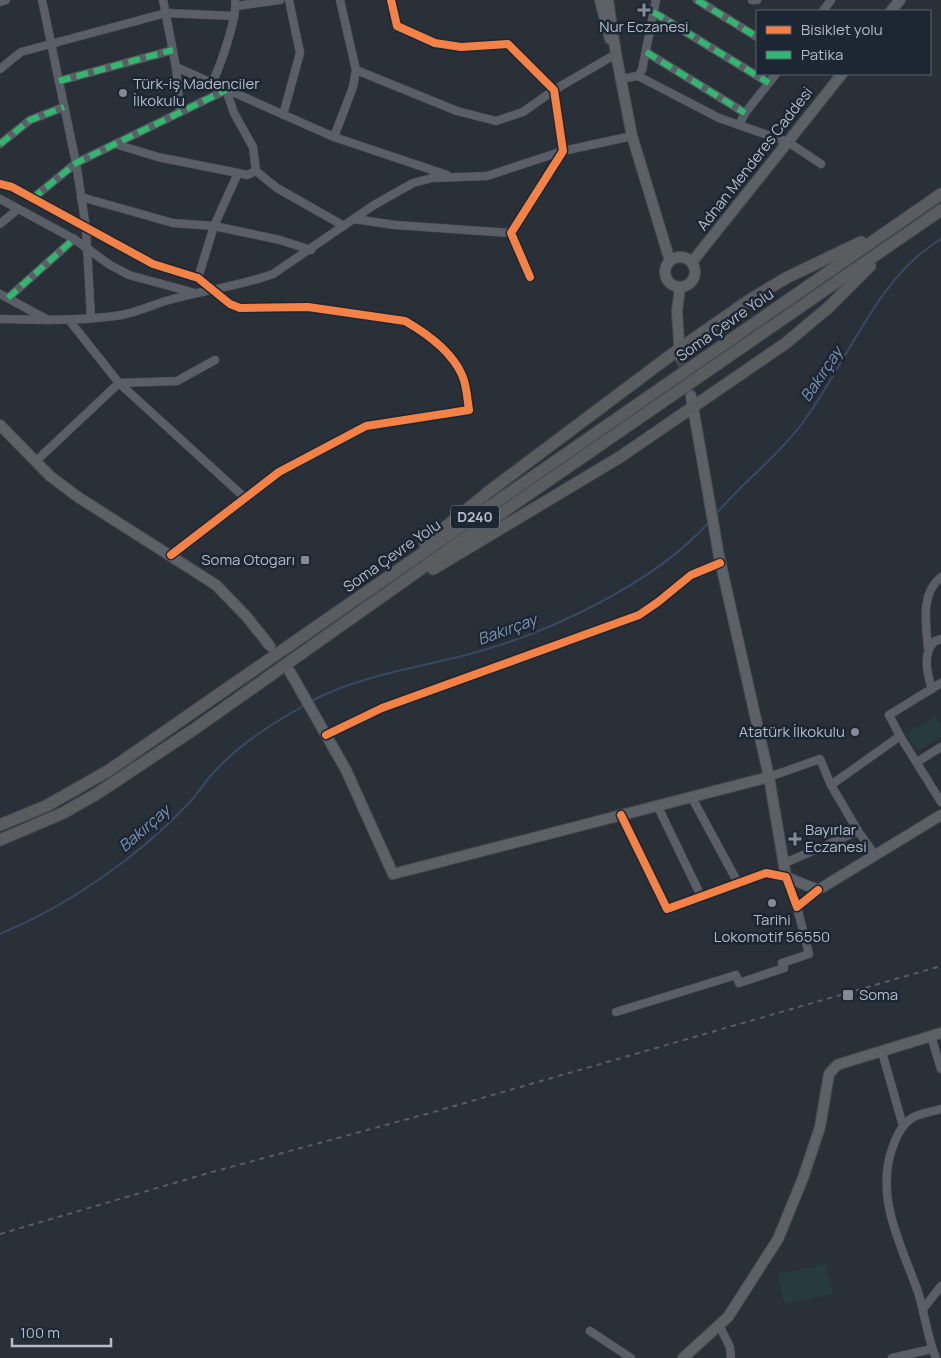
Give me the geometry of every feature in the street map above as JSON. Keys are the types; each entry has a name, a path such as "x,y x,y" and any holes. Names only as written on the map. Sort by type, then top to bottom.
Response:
{"highway":[{"name":"Soma Çevre Yolu","path":"0,825 46,806 108,771 941,194"},
{"path":"360,597 486,493 748,301 786,278 840,253 919,209"},
{"name":"Soma Çevre Yolu","path":"0,840 63,813 98,793 941,210"},
{"path":"369,607 620,457 692,401 786,343 829,307 907,233"}],"main road":[{"path":"600,0 604,23 616,54"},
{"path":"608,0 620,79 632,136 670,261"},
{"path":"892,10 900,0"},
{"name":"Adnan Menderes Caddesi","path":"692,262 841,75"},
{"path":"678,257 692,262 695,271 692,280 680,287 672,284 667,278 666,269 670,261 678,257"},
{"path":"679,353 676,311 680,287"},
{"path":"692,401 719,559 769,778 786,877 818,890 941,815"},
{"path":"0,425 50,476 78,497 170,555 221,590 246,616 270,646"},
{"path":"292,676 346,770 393,874 418,870 692,796 769,778"},
{"path":"683,1358 728,1317 778,1239 803,1178 820,1127 829,1074 837,1065 941,1033"}],"street":[{"path":"0,2 6,0"},
{"path":"42,0 76,163 89,249 91,318"},
{"path":"162,0 176,67 180,111"},
{"path":"212,83 219,68 236,3 280,0"},
{"path":"283,115 300,53 289,0"},
{"path":"334,137 353,87 356,70 340,0"},
{"path":"392,0 397,26 435,43 461,47 508,44 554,90 563,151 511,233"},
{"path":"638,76 642,70 656,0"},
{"path":"697,0 756,36"},
{"path":"752,0 757,0"},
{"path":"653,12 769,83"},
{"path":"0,69 21,52 166,13 234,16"},
{"path":"59,81 173,50"},
{"path":"646,52 745,113"},
{"path":"356,70 457,111 496,121 523,112 554,90 616,54"},
{"path":"176,67 334,137 452,177"},
{"path":"739,126 745,113 775,75"},
{"path":"620,79 638,76 719,118 788,142 822,164"},
{"path":"32,199 76,163 226,90"},
{"path":"226,90 234,113 253,147 256,171 277,188 344,226"},
{"path":"0,144 30,120 64,107"},
{"path":"0,318 69,320 138,311 169,300 274,274 374,205 413,184 432,178 487,176 563,151 632,136"},
{"path":"115,144 158,157 238,173 247,174 256,171"},
{"path":"198,278 214,226 238,173"},
{"path":"0,184 12,187 153,264 198,278 230,304 240,308 308,307 404,321 418,329 447,353 461,373 466,386 469,410 366,426 279,472 170,555"},
{"path":"81,197 173,223 214,226 311,250"},
{"path":"0,199 74,239 110,265 129,275 196,294"},
{"path":"0,224 18,209"},
{"path":"354,219 395,225 511,233"},
{"path":"511,233 530,277"},
{"path":"8,298 74,239"},
{"path":"0,294 48,320"},
{"path":"69,320 119,383 244,497"},
{"path":"36,461 119,383 177,381 215,360"},
{"path":"326,734 382,708 639,615 691,575 719,559"},
{"path":"932,689 928,676 925,609 929,592 941,577"},
{"path":"928,648 935,641 941,639"},
{"path":"941,683 889,715 941,802"},
{"path":"831,785 900,736"},
{"path":"917,762 941,747"},
{"path":"769,778 820,759 831,785 858,831 875,855"},
{"path":"692,796 738,883"},
{"path":"658,806 702,896"},
{"path":"616,1012 736,975 739,983 784,968 782,963 809,954 797,907 786,877 766,873 667,909 621,815"},
{"path":"785,864 858,831"},
{"path":"797,907 818,890"},
{"path":"931,1036 941,1070"},
{"path":"882,1052 904,1126"},
{"path":"936,1358 932,1349 923,1309 894,1229 885,1179 889,1157 904,1126 914,1117 941,1109"},
{"path":"923,1309 941,1286"},
{"path":"719,1324 730,1347 731,1358"},
{"path":"590,1331 631,1358"},
{"path":"892,1358 932,1349"}],"green space":[{"path":"935,716 941,725 941,737 918,751 907,734"},
{"path":"826,1264 833,1294 784,1304 778,1274"}],"waterway":[{"name":"Bakırçay","path":"716,514 800,426 817,403 863,325 898,276 918,256 941,239"},
{"name":"Bakırçay","path":"311,701 369,678 501,645 566,619 599,603 660,565 709,522"},
{"name":"Bakırçay","path":"0,934 52,909 102,878 170,822 190,802 212,774 236,751 269,726 305,705"}],"tunnel":[{"path":"680,357 691,396"}],"railway":[{"path":"0,1234 205,1174 430,1113 941,966"}],"marked path":[{"path":"697,0 756,36"},
{"path":"653,12 769,83"},
{"path":"59,81 173,50"},
{"path":"646,52 745,113"},
{"path":"32,199 76,163 226,90"},
{"path":"0,144 30,120 64,107"},
{"path":"8,298 74,239"}],"cycle path":[{"path":"391,0 397,26 435,43 461,47 508,44 554,90 563,151 511,233 530,277"},
{"path":"0,184 12,187 153,264 198,278 230,304 240,308 308,307 405,321 438,344 452,359 462,375 469,410 366,426 279,472 171,555"},
{"path":"326,735 382,708 639,615 691,575 720,563"},
{"path":"621,815 667,909 766,873 786,877 797,907 818,890"}],"place":[{"name":"Nur Eczanesi","path":"644,10"},
{"name":"Türk-iş Madenciler İlkokulu","path":"123,93"},
{"name":"Soma Otogarı","path":"305,560"},
{"name":"Atatürk İlkokulu","path":"855,732"},
{"name":"Bayırlar Eczanesi","path":"795,839"},
{"name":"Tarihi Lokomotif 56550","path":"772,903"},
{"name":"Soma","path":"848,995"}]}
